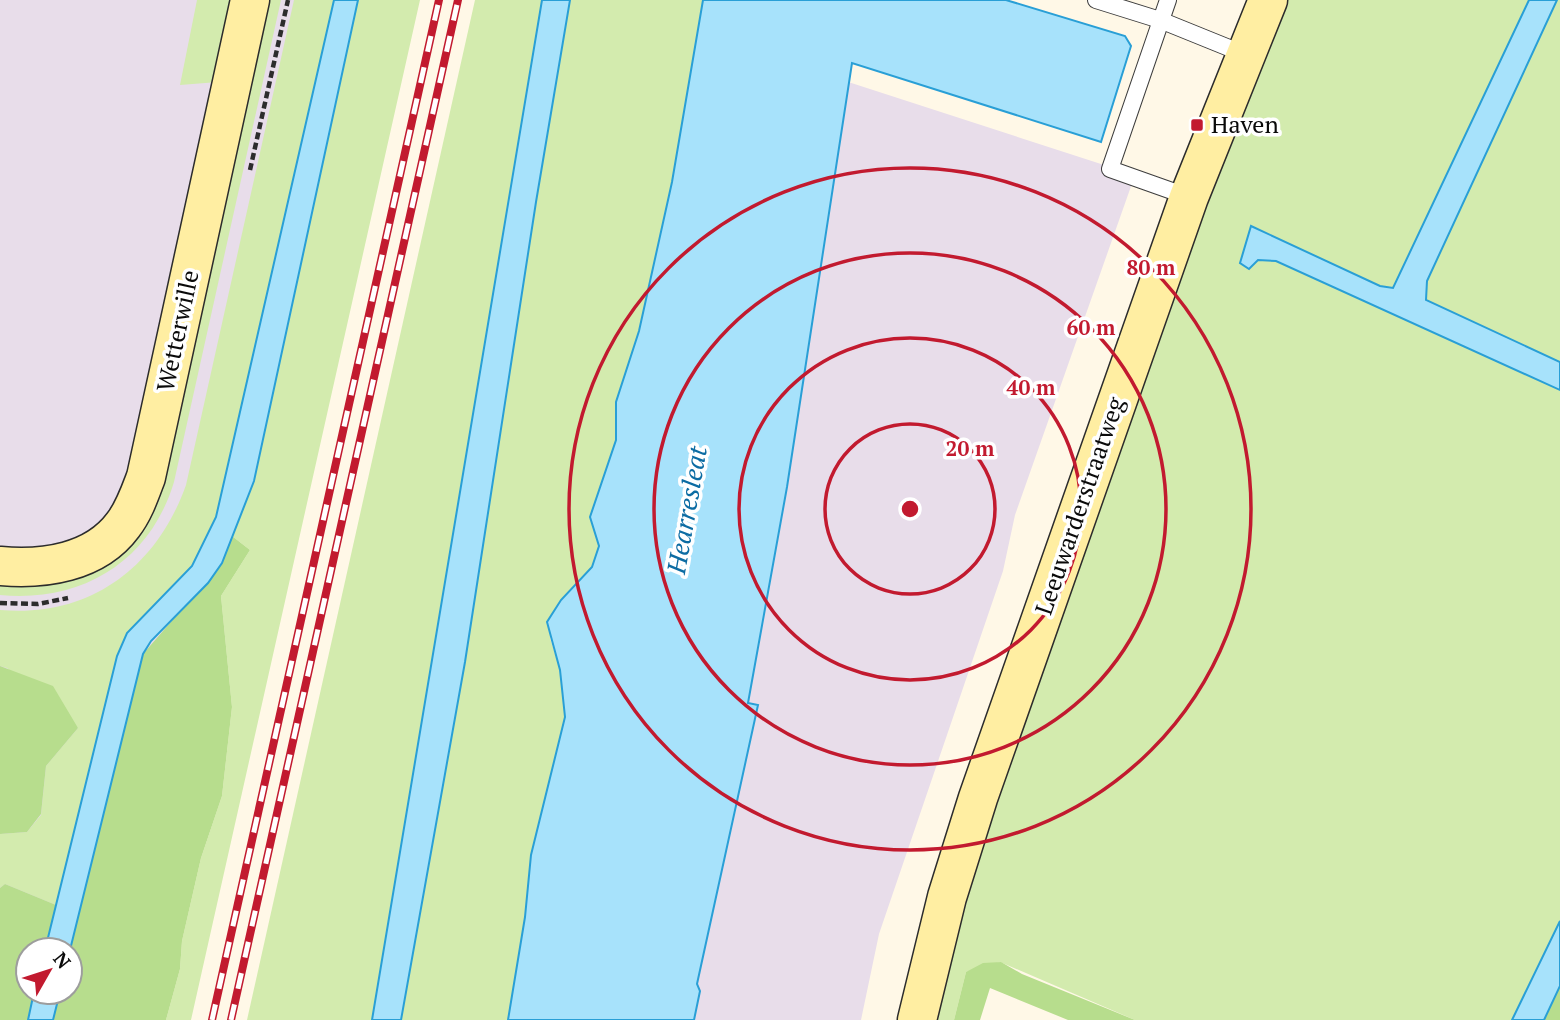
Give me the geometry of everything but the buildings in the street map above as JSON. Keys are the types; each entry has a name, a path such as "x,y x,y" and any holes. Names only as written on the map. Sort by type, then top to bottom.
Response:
{"street":[{"name":"Wetterwille","path":"0,566 40,567 86,554 122,527 136,502 146,477 250,0"},
{"name":"Leeuwarderstraatweg","path":"917,1020 947,897 978,798 1189,197 1244,54 1268,0"}],"lane":[{"path":"1096,0 1160,20 1244,54"},
{"path":"1168,0 1111,169 1189,197"}],"shaded area":[{"path":"0,0 339,0 84,1000 84,936 14,936 14,1006 83,1006 79,1020 0,1020"},
{"path":"836,78 1135,175 1015,515 1003,571 879,934 861,1020 671,1020"}],"green space":[{"path":"197,0 236,0 218,82 180,85"},
{"path":"268,0 281,0 174,482 163,510 148,535 130,555 108,572 84,584 58,592 30,596 0,595 0,582 104,561"},
{"path":"294,0 334,0 224,488 214,522 199,555 183,577 142,619 117,656 56,905 5,884 0,888 0,834 27,832 41,815 46,766 78,728 7,668 0,666 0,610 33,610 63,605 91,596 138,563 173,514 186,485"},
{"path":"358,0 420,0 191,1020 166,1020 180,969 182,941 201,858 222,796 232,707 221,596 250,550 232,536 254,481"},
{"path":"475,0 542,0 372,1020 247,1020"},
{"path":"570,0 703,0 672,182 639,331 616,402 616,440 591,517 599,546 592,567 561,600 550,638 560,670 565,717 531,855 525,917 508,1020 401,1020 465,662"},
{"path":"1284,0 1529,0 1393,288 1380,286 1251,226 1258,260 1276,261 1560,390 1560,921 1512,1020 1135,1020 1000,962 966,972 954,1020 931,1020 982,844 1205,204"},
{"path":"1557,0 1560,0 1560,362 1426,300 1427,281"},
{"path":"232,536 250,550 221,596 232,707 222,796 201,858 182,941 180,969 166,1020 53,1020 56,1006 84,1006 84,936 73,936 143,654 222,563"},
{"path":"0,666 53,686 78,728 46,766 41,814 27,832 0,834"},
{"path":"5,884 56,905 48,936 14,936 14,1006 31,1006 28,1020 0,1020 0,888"},
{"path":"1001,962 1022,974 1135,1020 1068,1020 990,988 980,1020 954,1020 966,972 983,963"},
{"path":"1560,986 1560,1020 1544,1020"}],"water":[{"path":"334,0 358,0 254,481 222,563 208,583 151,641 143,654 73,936 48,936 117,656 127,633 192,566 216,517"},
{"path":"542,0 570,0 465,662 401,1020 372,1020"},
{"name":"Hearresleat","path":"703,0 1006,0 1125,36 1131,46 1101,142 852,63 787,487 748,703 758,705 697,984 700,991 694,1020 508,1020 525,917 531,855 565,717 560,670 547,622 561,600 592,567 599,546 590,517 616,440 616,402 639,331 672,182"},
{"path":"1529,0 1557,0 1427,281 1426,300 1560,362 1560,390 1276,261 1258,260 1249,269 1240,263 1251,226 1380,286 1393,288"},
{"path":"1560,921 1560,986 1544,1020 1512,1020"},
{"path":"31,1006 56,1006 53,1020 28,1020"}],"railway":[{"path":"212,1020 439,0"},
{"path":"231,1020 458,0"}],"place":[{"name":"Haven","path":"1197,125"}]}
